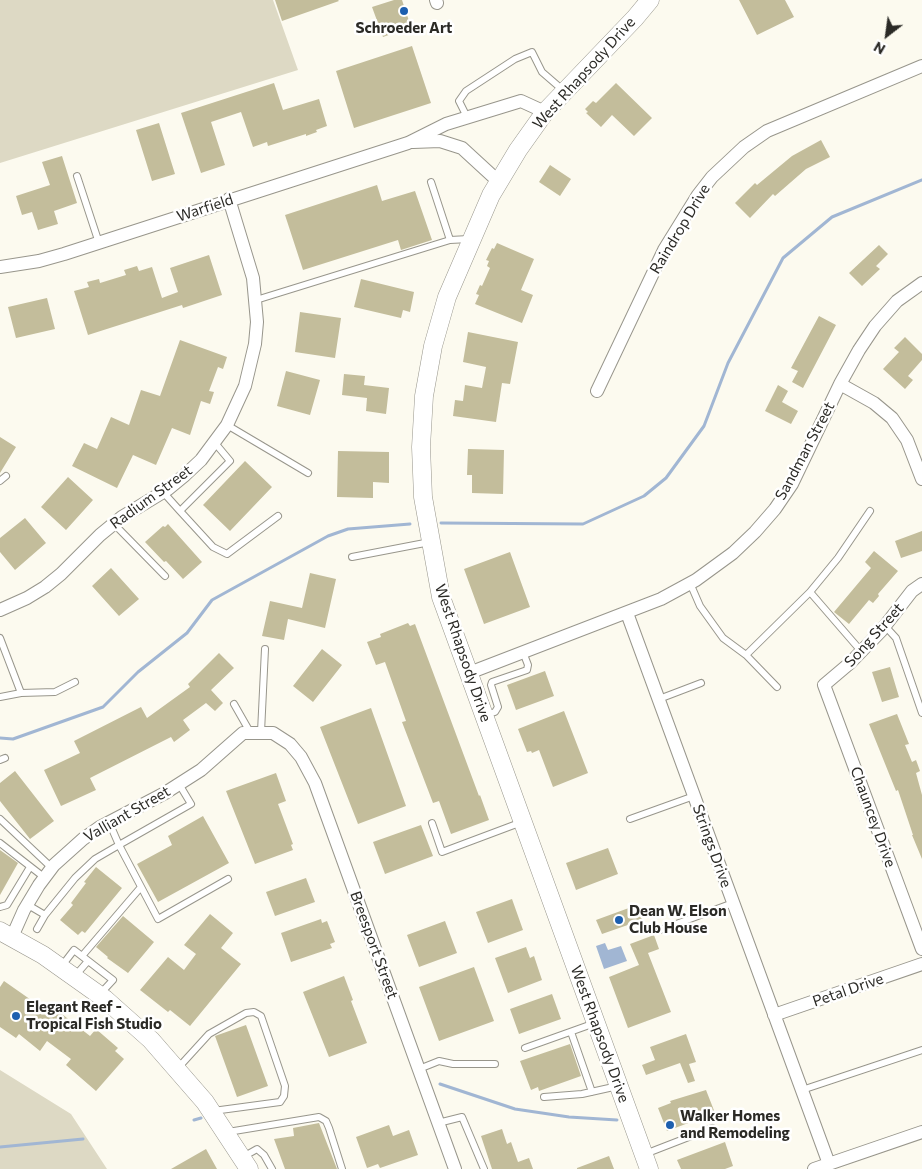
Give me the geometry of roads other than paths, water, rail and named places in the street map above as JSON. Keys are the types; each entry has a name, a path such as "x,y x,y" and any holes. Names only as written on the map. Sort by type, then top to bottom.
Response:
{"street":[{"name":"West Rhapsody Drive","path":"647,1162 441,597 423,498 421,446 424,396 433,346 447,297 471,239 499,182 518,150 545,112 650,0"},
{"name":"Raindrop Drive","path":"597,391 664,250 698,195 712,177 744,147 767,131 922,66"},
{"name":"Warfield","path":"0,267 39,261 99,243 408,143 446,124 521,101 545,112"},
{"name":"Warfield","path":"408,143 440,141 462,148 499,182"},
{"name":"Radium Street","path":"0,610 27,598 45,587 61,574 100,535 185,475 214,443 227,425 245,386 251,365 255,344 256,300 248,257 229,200"},
{"name":"Sandman Street","path":"469,673 661,599 710,571 733,553 775,509 792,484 840,384 858,350 874,326 897,301 922,283"},
{"path":"840,384 874,403 892,418 907,440 922,479"},
{"name":"Song Street","path":"824,685 861,651 885,626 912,591 922,584"},
{"name":"Strings Drive","path":"627,613 829,1164"},
{"name":"Chauncey Drive","path":"824,685 922,949"},
{"name":"Valliant Street","path":"6,934 48,873 67,852 83,839 201,770 243,733 262,732"},
{"name":"Breesport Street","path":"262,732 290,744 302,757 315,783 455,1169"},
{"path":"6,934 68,972 100,995 151,1040 193,1087 226,1132 245,1163"},
{"name":"Petal Drive","path":"774,1015 922,964"},
{"path":"814,1169 922,1132"}],"lane":[{"path":"467,117 460,101 466,91 515,59 532,52 542,72 564,91"},
{"path":"77,176 99,243"},
{"path":"431,182 450,240"},
{"path":"256,300 450,240 471,239"},
{"path":"227,425 308,473"},
{"path":"180,511 230,461 214,443"},
{"path":"0,481 6,476"},
{"path":"163,491 213,547 227,554 278,516"},
{"path":"746,655 810,592 838,558 870,511"},
{"path":"114,524 165,576"},
{"path":"352,557 431,542"},
{"path":"690,583 700,606 723,638 746,655 777,687"},
{"path":"810,592 861,651"},
{"path":"885,626 896,638 922,713"},
{"path":"0,638 20,693"},
{"path":"262,732 265,649"},
{"path":"484,716 495,712 498,707 491,686 492,682 527,670 528,665 523,652"},
{"path":"0,697 20,693 55,692 75,682"},
{"path":"658,699 700,683"},
{"path":"234,704 262,732"},
{"path":"37,929 45,915 75,878 95,859 191,804 179,784"},
{"path":"630,819 694,796"},
{"path":"0,819 48,873"},
{"path":"110,822 119,845 158,919 228,879"},
{"path":"432,823 442,852 523,822"},
{"path":"0,843 30,867 48,873"},
{"path":"0,907 7,905 30,867"},
{"path":"68,972 85,959 141,887"},
{"path":"660,930 733,903"},
{"path":"28,904 45,915"},
{"path":"68,972 74,950 113,980 100,995"},
{"path":"177,1069 209,1034 246,1013 254,1012 261,1016 285,1086 284,1096 280,1102 211,1111"},
{"path":"525,1048 596,1022"},
{"path":"571,1032 592,1092"},
{"path":"802,1090 922,1050"},
{"path":"419,1069 439,1061 453,1064 495,1064"},
{"path":"544,1097 582,1094 619,1086"},
{"path":"226,1132 319,1117 326,1121 342,1169"},
{"path":"438,1123 462,1117 484,1169"},
{"path":"647,1162 712,1128"},
{"path":"245,1163 257,1149 264,1154 272,1169"}],"water":[{"path":"605,943 608,950 621,946 627,961 604,969 596,946"}],"waterway":[{"path":"441,523 583,524 644,496 666,478 704,426 728,363 783,258 832,217 922,180"},
{"path":"0,738 13,739 103,707 138,672 187,633 212,600 328,536 348,529 410,524"},
{"path":"440,1084 515,1109 569,1117 617,1120"},
{"path":"194,1120 201,1118"},
{"path":"0,1147 83,1139"}],"place":[{"name":"Schroeder Art","path":"404,11"},
{"name":"Dean W. Elson Club House","path":"619,920"},
{"name":"Elegant Reef - Tropical Fish Studio","path":"16,1016"},
{"name":"Walker Homes and Remodeling","path":"670,1125"}]}
